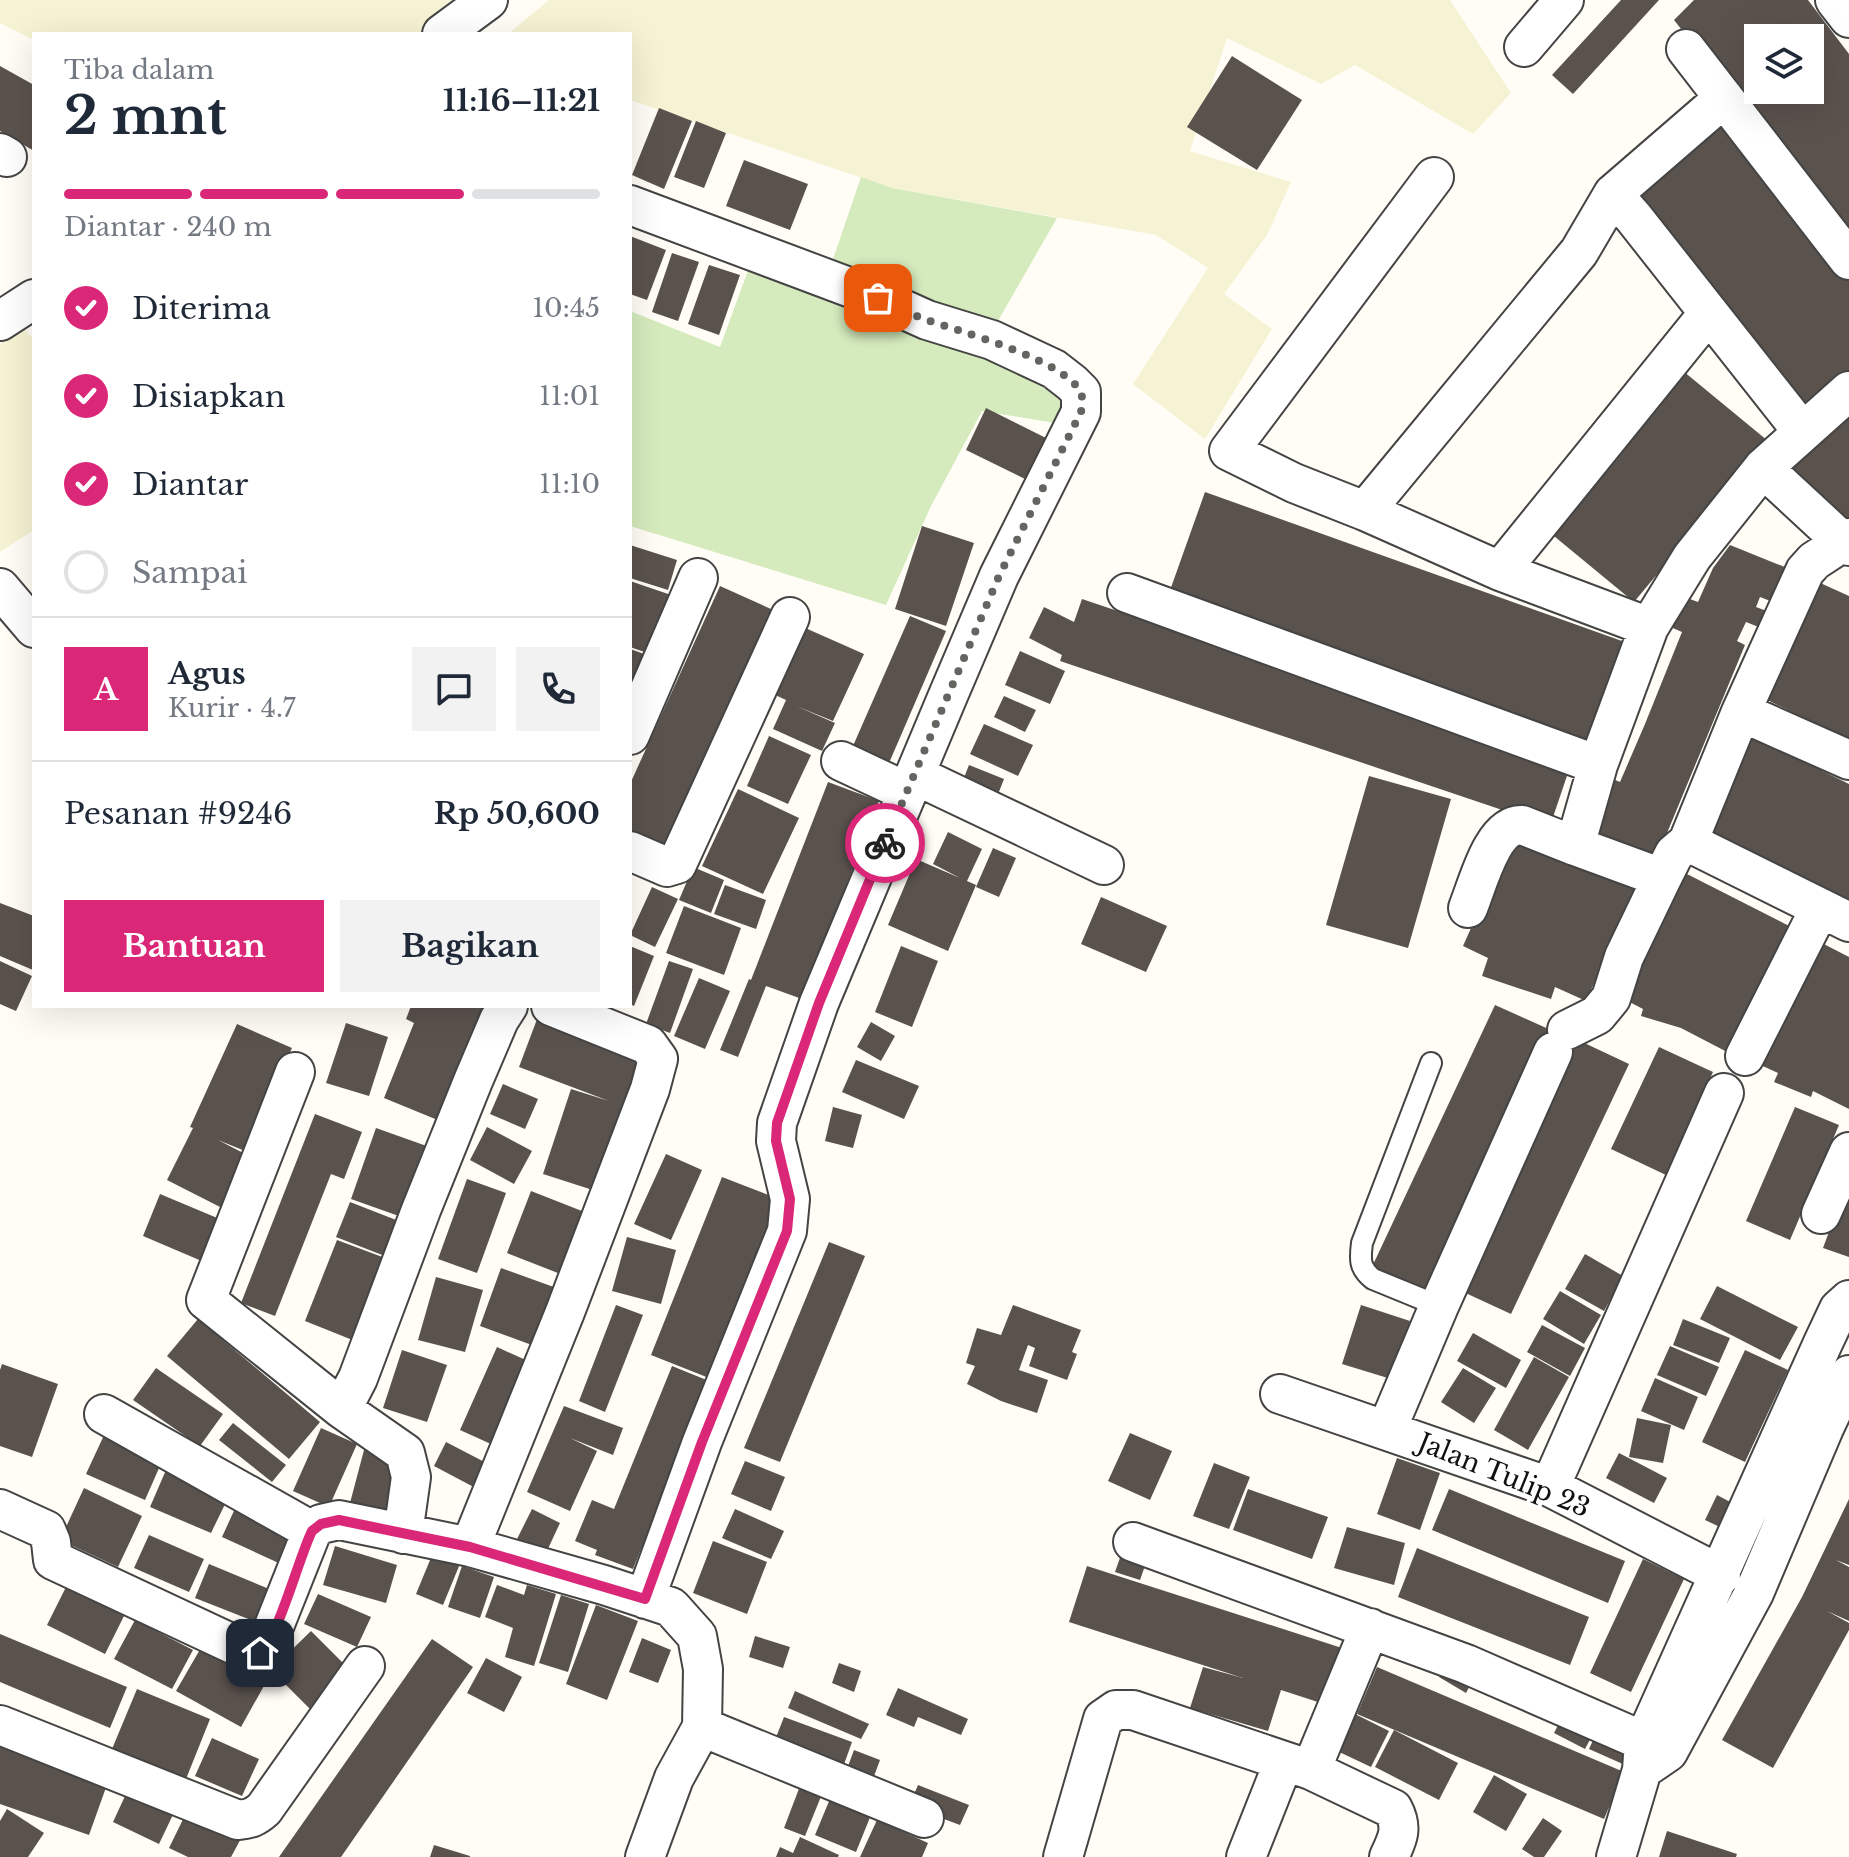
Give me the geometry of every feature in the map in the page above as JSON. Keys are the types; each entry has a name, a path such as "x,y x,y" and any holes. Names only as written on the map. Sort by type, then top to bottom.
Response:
{"street":[{"path":"445,32 488,0"},
{"path":"1524,47 1564,0"},
{"path":"1835,0 1849,18"},
{"path":"1686,49 1849,260"},
{"path":"1365,511 1579,252 1613,194 1724,98"},
{"path":"1434,177 1229,451 1294,483 1500,571 1649,627"},
{"path":"1613,194 1802,431"},
{"path":"632,206 878,298 927,320 992,340 1054,369 1081,392 1081,412 999,576 819,1003 777,1123 776,1141 790,1199 787,1231 702,1442 645,1599"},
{"path":"0,321 32,300"},
{"path":"1500,571 1708,314"},
{"path":"1575,846 1598,765 1649,627 1692,557 1763,468 1849,391"},
{"path":"1387,1429 1439,1306 1560,1041 1597,1015 1611,998 1624,957 1662,878 1674,854 1688,842 1741,712 1805,571 1814,561 1847,542 1763,468"},
{"path":"632,730 698,578"},
{"path":"0,588 32,626"},
{"path":"1127,593 1598,765"},
{"path":"632,852 667,867 677,864 790,617"},
{"path":"1741,712 1849,760"},
{"path":"841,761 911,783 1104,865"},
{"path":"1468,908 1497,837 1513,825 1522,825 1662,878"},
{"path":"1688,842 1834,915 1745,1056"},
{"path":"342,1409 358,1378 473,1081 507,1008"},
{"path":"470,1547 565,1312 650,1089 658,1059 648,1045 556,1008"},
{"path":"295,1072 206,1300 342,1409 405,1453 411,1477 403,1534"},
{"path":"1550,1487 1724,1093"},
{"path":"1821,1214 1849,1152"},
{"path":"1651,1754 1754,1593 1763,1524 1839,1309 1849,1300"},
{"path":"1616,1857 1651,1754 1721,1575 1763,1524 1849,1375"},
{"name":"Jalan Tulip 23","path":"1280,1394 1550,1487 1721,1575"},
{"path":"104,1414 312,1531"},
{"path":"0,1509 46,1530 53,1560 254,1654 265,1649 312,1531 321,1524 339,1520 470,1547 671,1607 697,1636 703,1669 702,1727 674,1778 645,1857"},
{"path":"1133,1542 1466,1664 1651,1754"},
{"path":"1246,1857 1370,1628"},
{"path":"0,1725 238,1820 246,1820 256,1817 264,1809 365,1666"},
{"path":"1063,1857 1103,1719 1116,1710 1133,1710 1298,1765 1393,1809 1401,1833 1389,1857"},
{"path":"702,1727 924,1818"}],"lane":[{"path":"1431,1063 1362,1243 1360,1259 1365,1273 1373,1279 1439,1306"}],"shaded area":[{"path":"0,0 463,0 421,32 32,32 32,39 0,23"},
{"path":"549,0 1450,0 1511,93 1473,134 1355,65 1321,84 1227,38 1190,151 1291,182 1267,235 1224,294 1272,329 1205,439 1133,384 1208,268 1156,235 892,188 632,101 632,32 510,32"},
{"path":"24,328 32,338 32,531 0,552 0,344"}],"green space":[{"path":"861,177 892,188 1057,218 987,340 1072,389 1073,426 982,411 931,506 886,605 632,527 632,312 720,347 750,265 830,268"}],"building":[{"path":"1621,0 1659,0 1573,94 1552,75"},
{"path":"1694,0 1808,0 1849,54 1849,243 1674,20"},
{"path":"1232,56 1302,100 1257,170 1187,127"},
{"path":"0,66 32,84 32,150 0,131"},
{"path":"659,108 692,121 664,189 632,175"},
{"path":"696,121 726,133 704,188 674,177"},
{"path":"1726,121 1849,281 1849,374 1800,411 1631,192"},
{"path":"744,160 808,184 790,230 726,206"},
{"path":"632,237 666,250 647,300 632,295"},
{"path":"672,253 699,262 678,321 652,312"},
{"path":"709,265 740,275 719,335 688,324"},
{"path":"1677,366 1768,441 1634,602 1543,527"},
{"path":"986,408 1046,438 1025,479 966,450"},
{"path":"1849,416 1849,519 1838,528 1787,466"},
{"path":"1205,492 1622,641 1584,745 1168,596"},
{"path":"922,526 974,543 946,626 895,609"},
{"path":"1730,545 1797,572 1783,606 1760,597 1756,607 1772,613 1766,630 1746,622 1737,641 1745,645 1655,862 1582,832 1606,776 1620,782 1645,724 1682,632 1668,626 1687,598 1698,602 1713,568"},
{"path":"632,546 677,560 668,590 632,579"},
{"path":"1807,577 1849,596 1849,740 1753,693"},
{"path":"632,582 680,598 659,657 632,648"},
{"path":"720,586 780,613 672,851 632,833 632,780"},
{"path":"1082,599 1571,764 1550,826 1060,661 1062,655 1029,638 1044,607 1074,622"},
{"path":"910,616 946,631 886,770 849,755"},
{"path":"803,627 864,654 833,721 796,706 835,723 822,751 773,729 786,700 773,694"},
{"path":"632,650 650,656 632,708"},
{"path":"1020,651 1065,671 1050,704 1005,685"},
{"path":"1004,696 1036,710 1025,732 994,717"},
{"path":"984,724 1033,745 1018,776 970,754"},
{"path":"769,736 811,755 788,804 747,786"},
{"path":"1752,736 1849,784 1849,909 1702,837"},
{"path":"969,765 1004,779 993,807 958,793"},
{"path":"1369,776 1451,799 1408,948 1326,925"},
{"path":"828,782 879,801 802,999 766,986 738,1057 720,1050 751,980"},
{"path":"738,789 799,818 763,894 702,866"},
{"path":"948,832 982,849 967,881 976,885 948,951 888,925 916,859 960,878 933,864"},
{"path":"1513,834 1637,889 1586,1001 1555,987 1551,999 1482,976 1488,958 1463,946"},
{"path":"993,848 1016,858 999,897 976,887"},
{"path":"693,867 724,880 711,913 679,900"},
{"path":"1683,872 1795,929 1731,1054 1681,1028 1641,1016 1643,1009 1618,996"},
{"path":"725,885 766,900 756,929 714,914"},
{"path":"652,887 678,899 655,947 632,936"},
{"path":"1101,897 1167,926 1146,972 1081,944"},
{"path":"0,903 32,915 32,970 0,956"},
{"path":"684,906 741,928 724,975 666,953"},
{"path":"1816,940 1849,957 1849,1109 1813,1091 1811,1097 1774,1082 1778,1073 1754,1062"},
{"path":"901,946 938,961 912,1027 875,1012"},
{"path":"632,947 654,956 632,1005"},
{"path":"0,961 32,976 16,1011 0,1004"},
{"path":"669,961 693,969 670,1033 646,1024"},
{"path":"699,978 730,991 705,1049 674,1036"},
{"path":"1495,1005 1553,1031 1431,1295 1371,1269"},
{"path":"410,1008 487,1008 440,1121 384,1098 414,1023 406,1019"},
{"path":"539,1014 647,1054 599,1192 543,1174 571,1089 609,1101 519,1067"},
{"path":"871,1022 895,1036 881,1061 857,1047"},
{"path":"346,1023 388,1037 369,1096 326,1083"},
{"path":"237,1024 292,1048 245,1151 218,1140 251,1157 224,1209 167,1180 193,1128 190,1127"},
{"path":"1578,1040 1629,1064 1511,1314 1459,1290"},
{"path":"1659,1047 1713,1072 1666,1175 1611,1149"},
{"path":"856,1060 919,1086 904,1119 842,1092"},
{"path":"503,1084 538,1099 525,1129 490,1114"},
{"path":"833,1107 862,1115 853,1148 825,1141"},
{"path":"1795,1107 1839,1125 1790,1240 1746,1221"},
{"path":"315,1114 362,1132 344,1179 331,1174 275,1316 241,1303"},
{"path":"487,1127 532,1151 514,1184 470,1160"},
{"path":"376,1128 435,1149 410,1220 351,1199"},
{"path":"666,1154 702,1170 671,1240 634,1224"},
{"path":"722,1177 789,1203 709,1378 651,1355"},
{"path":"1849,1177 1849,1257 1823,1248"},
{"path":"467,1179 506,1193 477,1273 438,1259"},
{"path":"531,1191 587,1213 563,1275 507,1253"},
{"path":"160,1194 222,1220 204,1262 143,1236"},
{"path":"350,1202 409,1225 395,1260 336,1237"},
{"path":"627,1237 676,1250 661,1304 612,1291"},
{"path":"337,1240 393,1261 360,1343 305,1321"},
{"path":"829,1242 865,1256 780,1462 744,1448"},
{"path":"1585,1254 1623,1276 1604,1311 1565,1289"},
{"path":"501,1268 562,1290 540,1348 480,1326"},
{"path":"436,1277 483,1290 465,1352 418,1340"},
{"path":"1717,1286 1798,1327 1780,1360 1700,1319"},
{"path":"1560,1291 1601,1315 1584,1344 1543,1319"},
{"path":"616,1305 643,1315 605,1412 579,1401"},
{"path":"1013,1305 1081,1330 1072,1352 1077,1354 1067,1380 1029,1366 1035,1348 1028,1345 1019,1370 1048,1380 1037,1413 1001,1401 967,1384 975,1366 966,1363 977,1328 1001,1335"},
{"path":"1361,1305 1410,1321 1391,1379 1342,1364"},
{"path":"198,1319 320,1422 289,1459 167,1356"},
{"path":"1683,1319 1730,1338 1719,1363 1673,1345"},
{"path":"1542,1325 1585,1348 1570,1376 1527,1352"},
{"path":"1473,1333 1521,1360 1506,1388 1457,1361"},
{"path":"1670,1346 1719,1367 1706,1396 1657,1375"},
{"path":"497,1347 539,1366 502,1449 460,1430"},
{"path":"402,1350 447,1365 427,1422 383,1408"},
{"path":"1745,1350 1788,1370 1745,1462 1702,1442"},
{"path":"1534,1357 1569,1377 1528,1450 1494,1430"},
{"path":"2,1364 58,1384 32,1457 0,1446"},
{"path":"672,1366 709,1381 633,1569 595,1555 597,1550 575,1541 592,1500 614,1509"},
{"path":"156,1368 223,1414 200,1446 133,1400"},
{"path":"1463,1368 1496,1388 1474,1423 1441,1402"},
{"path":"1655,1378 1698,1397 1684,1430 1641,1411"},
{"path":"564,1406 623,1428 613,1455 570,1438 597,1451 570,1511 527,1492"},
{"path":"1637,1418 1671,1425 1663,1463 1629,1457"},
{"path":"233,1423 286,1465 272,1482 219,1440"},
{"path":"321,1428 357,1444 329,1507 293,1491"},
{"path":"105,1433 163,1459 145,1500 86,1474"},
{"path":"1130,1433 1172,1451 1150,1500 1108,1481"},
{"path":"446,1442 498,1469 485,1493 434,1466"},
{"path":"364,1450 407,1461 393,1514 350,1503"},
{"path":"1619,1453 1667,1478 1654,1503 1606,1478"},
{"path":"1397,1458 1440,1473 1420,1530 1377,1514"},
{"path":"745,1461 785,1477 771,1511 731,1494"},
{"path":"1214,1463 1250,1477 1229,1529 1193,1516"},
{"path":"166,1470 228,1498 211,1533 150,1507"},
{"path":"84,1488 142,1516 118,1567 60,1540"},
{"path":"1248,1489 1328,1517 1312,1559 1233,1530"},
{"path":"1449,1489 1625,1561 1608,1603 1432,1530"},
{"path":"1717,1495 1734,1504 1722,1528 1705,1520"},
{"path":"1849,1499 1849,1565 1836,1560 1849,1567 1849,1621 1827,1611 1849,1623 1849,1630 1773,1768 1722,1740 1802,1597"},
{"path":"238,1502 299,1531 283,1565 222,1537"},
{"path":"532,1509 560,1523 546,1553 517,1539"},
{"path":"735,1509 784,1531 771,1559 722,1538"},
{"path":"1347,1527 1405,1543 1394,1585 1334,1568"},
{"path":"149,1535 204,1559 189,1592 134,1568"},
{"path":"713,1541 767,1562 747,1614 693,1593"},
{"path":"335,1546 397,1565 386,1603 323,1585"},
{"path":"435,1548 462,1559 443,1605 416,1594"},
{"path":"1417,1548 1589,1617 1570,1665 1398,1597"},
{"path":"1122,1552 1147,1560 1140,1580 1115,1572"},
{"path":"1643,1559 1684,1579 1631,1692 1590,1673"},
{"path":"209,1564 274,1591 261,1624 195,1598"},
{"path":"462,1566 494,1577 480,1618 448,1607"},
{"path":"1087,1566 1342,1648 1324,1704 1281,1690 1268,1731 1190,1708 1203,1667 1243,1678 1069,1622"},
{"path":"497,1585 524,1595 527,1585 556,1594 534,1666 505,1657 513,1628 485,1617"},
{"path":"66,1587 124,1616 105,1654 47,1625"},
{"path":"318,1594 371,1617 357,1647 304,1624"},
{"path":"561,1595 589,1604 568,1672 539,1663"},
{"path":"596,1605 638,1621 607,1700 566,1684"},
{"path":"135,1620 193,1650 172,1689 114,1659"},
{"path":"311,1631 355,1675 316,1715 271,1670"},
{"path":"0,1634 127,1687 110,1728 0,1682"},
{"path":"755,1636 790,1647 783,1668 749,1657"},
{"path":"642,1638 671,1650 658,1683 629,1672"},
{"path":"206,1639 270,1675 241,1727 176,1691"},
{"path":"432,1639 473,1667 341,1857 279,1857"},
{"path":"486,1658 522,1677 504,1712 467,1693"},
{"path":"839,1663 861,1671 854,1692 832,1683"},
{"path":"1447,1663 1474,1678 1466,1693 1439,1677"},
{"path":"1377,1667 1624,1772 1604,1819 1357,1714"},
{"path":"898,1688 968,1719 961,1735 918,1717 914,1727 886,1715"},
{"path":"137,1689 210,1719 186,1779 112,1749"},
{"path":"795,1691 869,1724 861,1739 788,1708"},
{"path":"1353,1713 1389,1731 1371,1767 1335,1750"},
{"path":"1563,1716 1594,1732 1585,1749 1554,1733"},
{"path":"784,1717 852,1742 842,1770 773,1745"},
{"path":"1394,1730 1458,1763 1439,1800 1375,1767"},
{"path":"1596,1734 1631,1750 1625,1765 1589,1749"},
{"path":"212,1738 259,1759 242,1796 195,1776"},
{"path":"0,1741 109,1779 89,1835 0,1804"},
{"path":"854,1750 880,1760 870,1787 844,1777"},
{"path":"1494,1775 1527,1794 1506,1831 1473,1812"},
{"path":"132,1781 179,1802 159,1844 113,1822"},
{"path":"918,1785 969,1805 960,1825 909,1806"},
{"path":"800,1786 822,1794 805,1836 784,1828"},
{"path":"832,1794 873,1810 856,1852 815,1835"},
{"path":"190,1805 244,1833 231,1857 188,1857 169,1848"},
{"path":"7,1809 44,1833 28,1857 0,1857 0,1821"},
{"path":"1543,1818 1562,1831 1544,1857 1534,1857 1522,1849"},
{"path":"877,1820 928,1843 922,1857 860,1857"},
{"path":"1667,1831 1737,1854 1736,1857 1659,1857"},
{"path":"800,1837 839,1855 776,1857 780,1847 793,1853"},
{"path":"434,1845 470,1856 470,1857 430,1857"}],"way so far":[{"path":"878,298 927,320 992,340 1054,369 1081,392 1082,399 1081,412 999,576 885,843"}],"route":[{"path":"260,1653 265,1649 277,1621 312,1531 321,1524 339,1520 470,1547 645,1599 702,1442 787,1231 790,1199 776,1141 777,1123 819,1003 885,843"}]}
